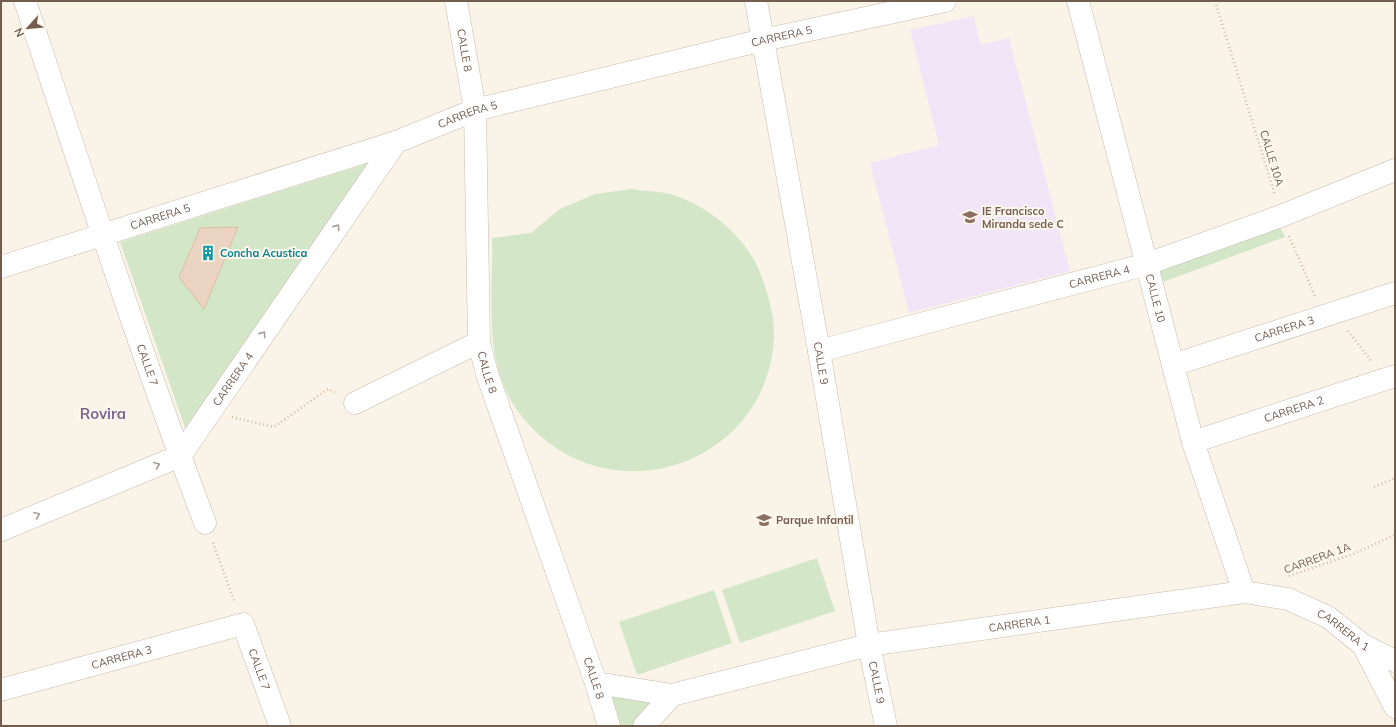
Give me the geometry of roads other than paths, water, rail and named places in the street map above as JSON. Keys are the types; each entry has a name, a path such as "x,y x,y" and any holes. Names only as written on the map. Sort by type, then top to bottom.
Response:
{"street":[{"name":"CALLE 7","path":"25,1 102,233 205,523"},
{"name":"CALLE 8","path":"456,1 475,110 479,342 486,374 596,683 608,726"},
{"name":"CALLE 9","path":"756,1 819,351 869,645 886,726"},
{"name":"CARRERA 5","path":"1,267 102,233 396,142 475,110 763,40 945,1"},
{"name":"CALLE 10","path":"1078,1 1193,442 1244,592"},
{"name":"CARRERA 4","path":"180,456 396,142"},
{"name":"CARRERA 4","path":"819,351 1147,264 1281,216 1395,170"},
{"name":"CARRERA 3","path":"1173,365 1395,293"},
{"path":"354,403 479,342"},
{"name":"CARRERA 2","path":"1193,442 1390,377"},
{"path":"1,530 180,456"},
{"name":"CARRERA 1","path":"672,695 869,645 1244,592 1288,599 1328,617 1363,645 1395,661"},
{"name":"CALLE 7","path":"243,624 280,726"},
{"name":"CARRERA 3","path":"1,690 243,624"},
{"path":"1363,645 1395,707"},
{"path":"596,683 672,695"},
{"path":"644,726 672,695"}],"place":[{"name":"IE Francisco Miranda sede C","path":"970,217"},
{"name":"Concha Acustica","path":"208,253"},
{"name":"Parque Infantil","path":"764,520"}],"district":[{"name":"Rovira","path":"103,413"}]}
